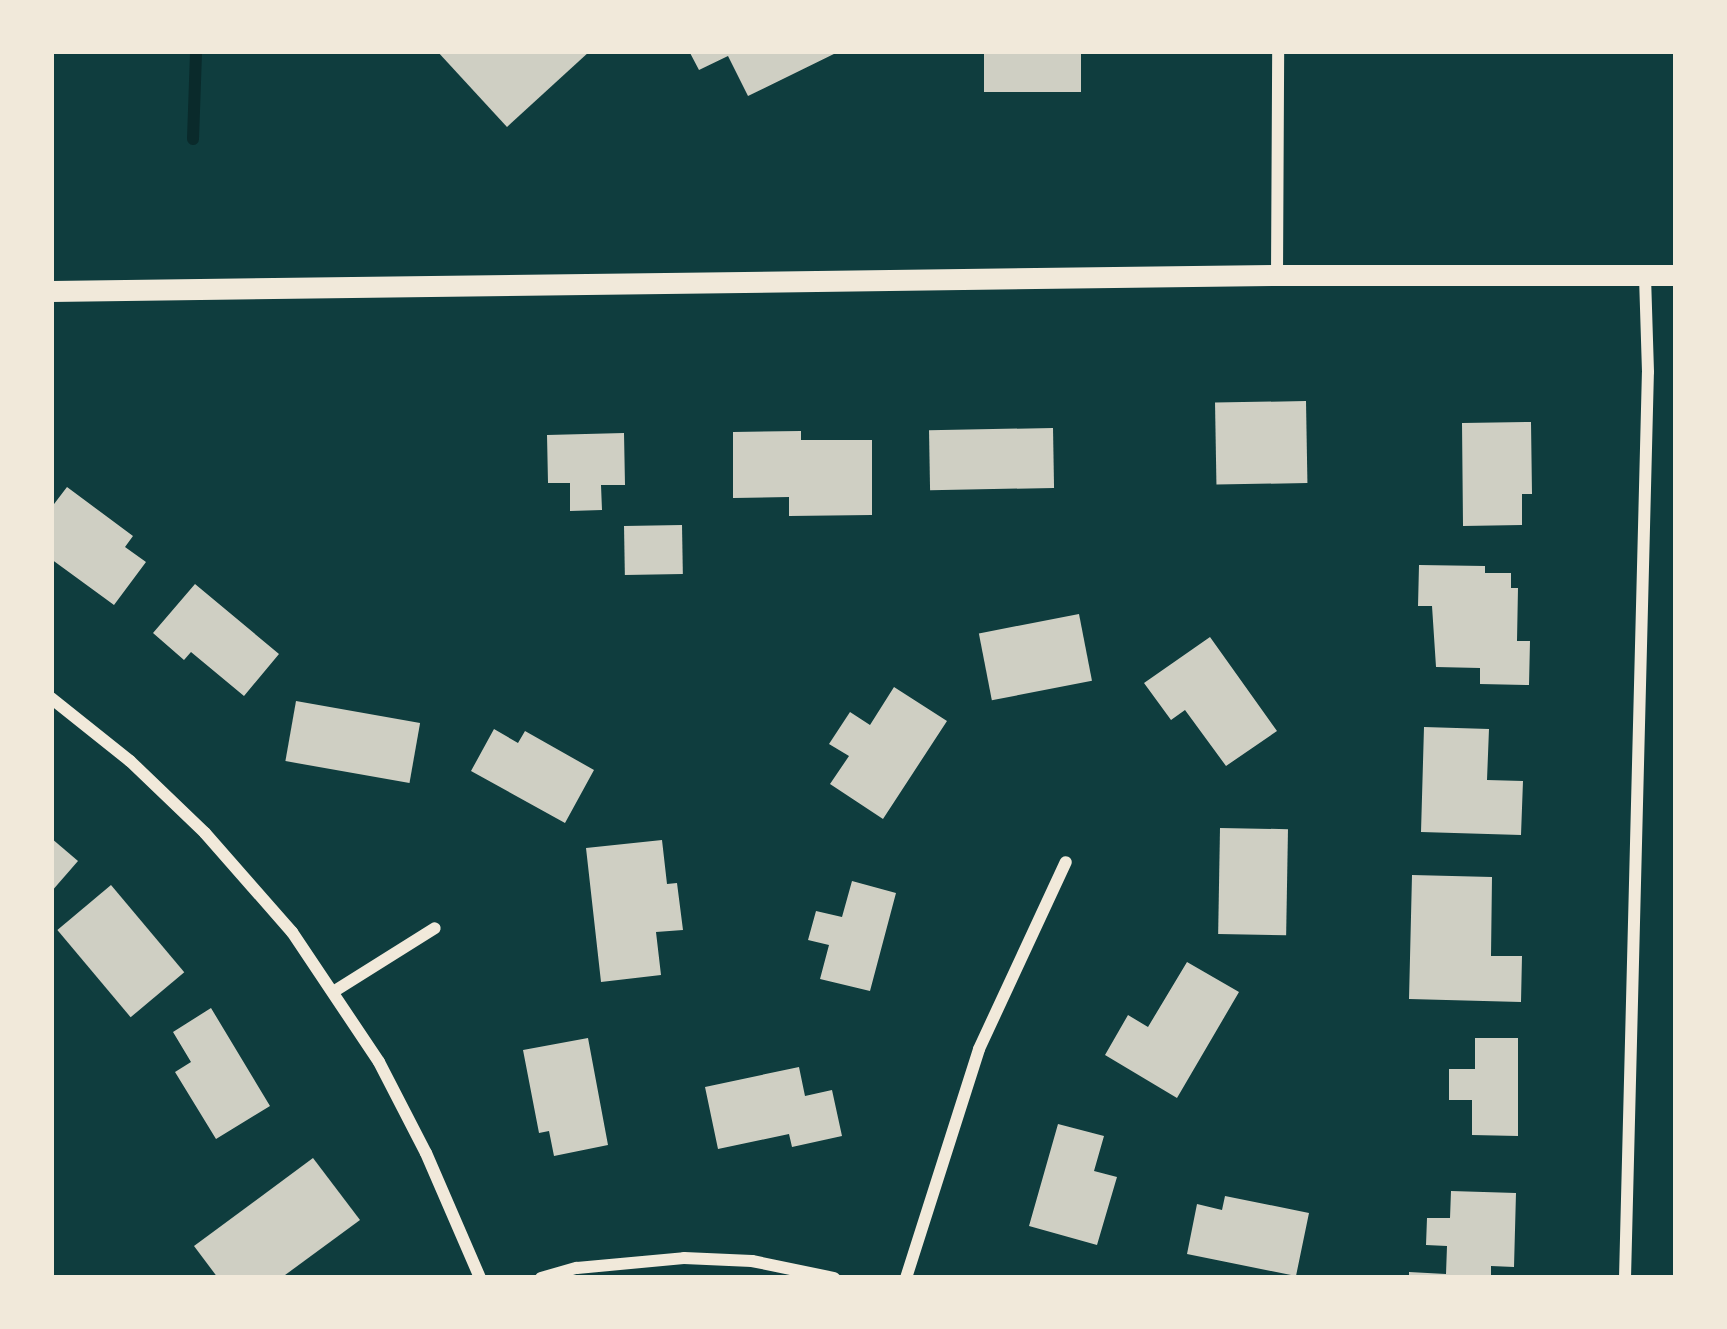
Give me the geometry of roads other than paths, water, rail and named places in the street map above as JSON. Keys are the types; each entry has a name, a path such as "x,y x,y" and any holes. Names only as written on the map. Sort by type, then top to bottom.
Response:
{"street":[{"path":"1277,275 1278,51"},
{"path":"51,292 1277,275 1676,275"},
{"path":"1625,1278 1648,371 1645,276"},
{"path":"51,698 130,761 205,833 268,903 379,1062 426,1153 480,1278"},
{"path":"906,1278 979,1049 1066,862"},
{"path":"333,992 435,928"},
{"path":"541,1278 577,1268 683,1258 752,1261 835,1278"}],"waterway":[{"path":"193,139 196,51"}]}
